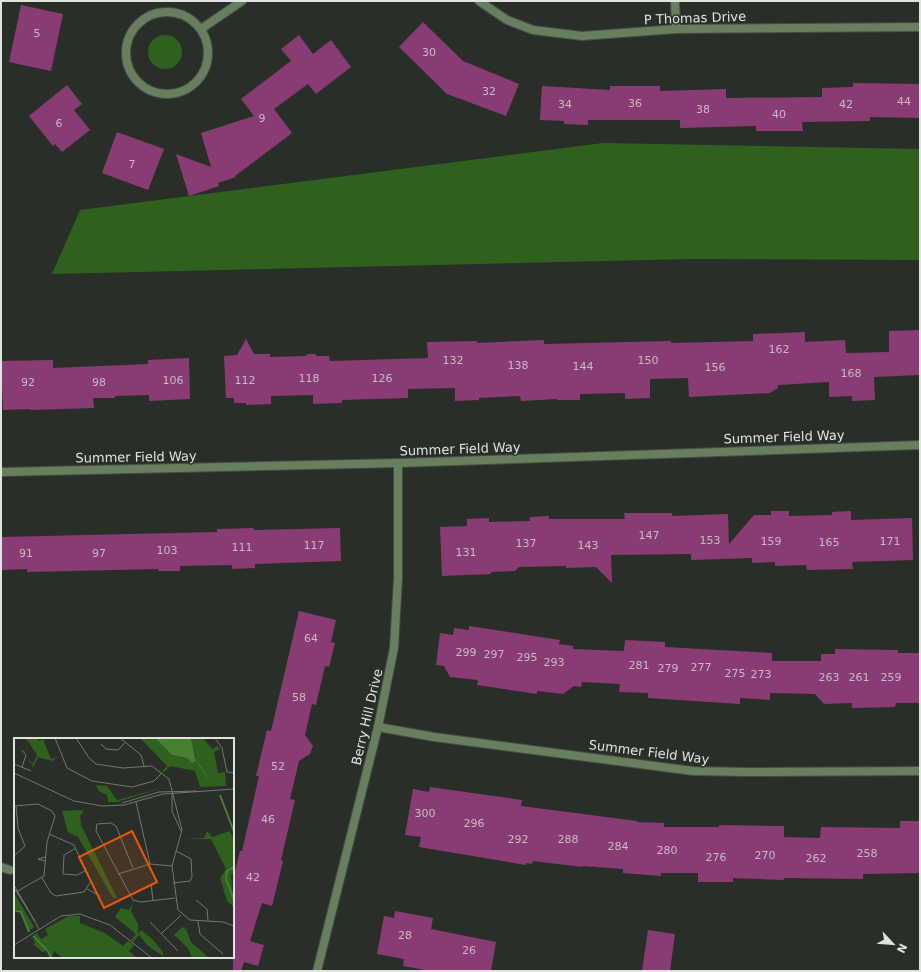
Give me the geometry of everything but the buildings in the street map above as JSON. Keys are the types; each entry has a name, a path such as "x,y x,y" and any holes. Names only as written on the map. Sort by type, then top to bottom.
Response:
{"street":[{"path":"201,29 242,1"},
{"name":"P Thomas Drive","path":"479,1 507,20 533,30 582,36 676,29 920,27"},
{"path":"675,1 676,29"},
{"path":"173,13 188,18 201,29 206,43 207,59 202,74 192,86 177,93 162,94 147,89 135,78 128,64 126,48 132,33 142,21 156,14 173,13"},
{"name":"Summer Field Way","path":"1,472 398,463 920,444"},
{"name":"Berry Hill Drive","path":"317,971 378,727 394,648 398,578 398,463"},
{"name":"Summer Field Way","path":"378,727 442,738 693,771 920,771"},
{"path":"1,867 10,870"}],"green space":[{"path":"165,35 177,40 182,52 177,64 165,69 153,64 148,52 153,40"},
{"path":"603,143 920,149 920,260 691,259 52,274 80,210"}]}
